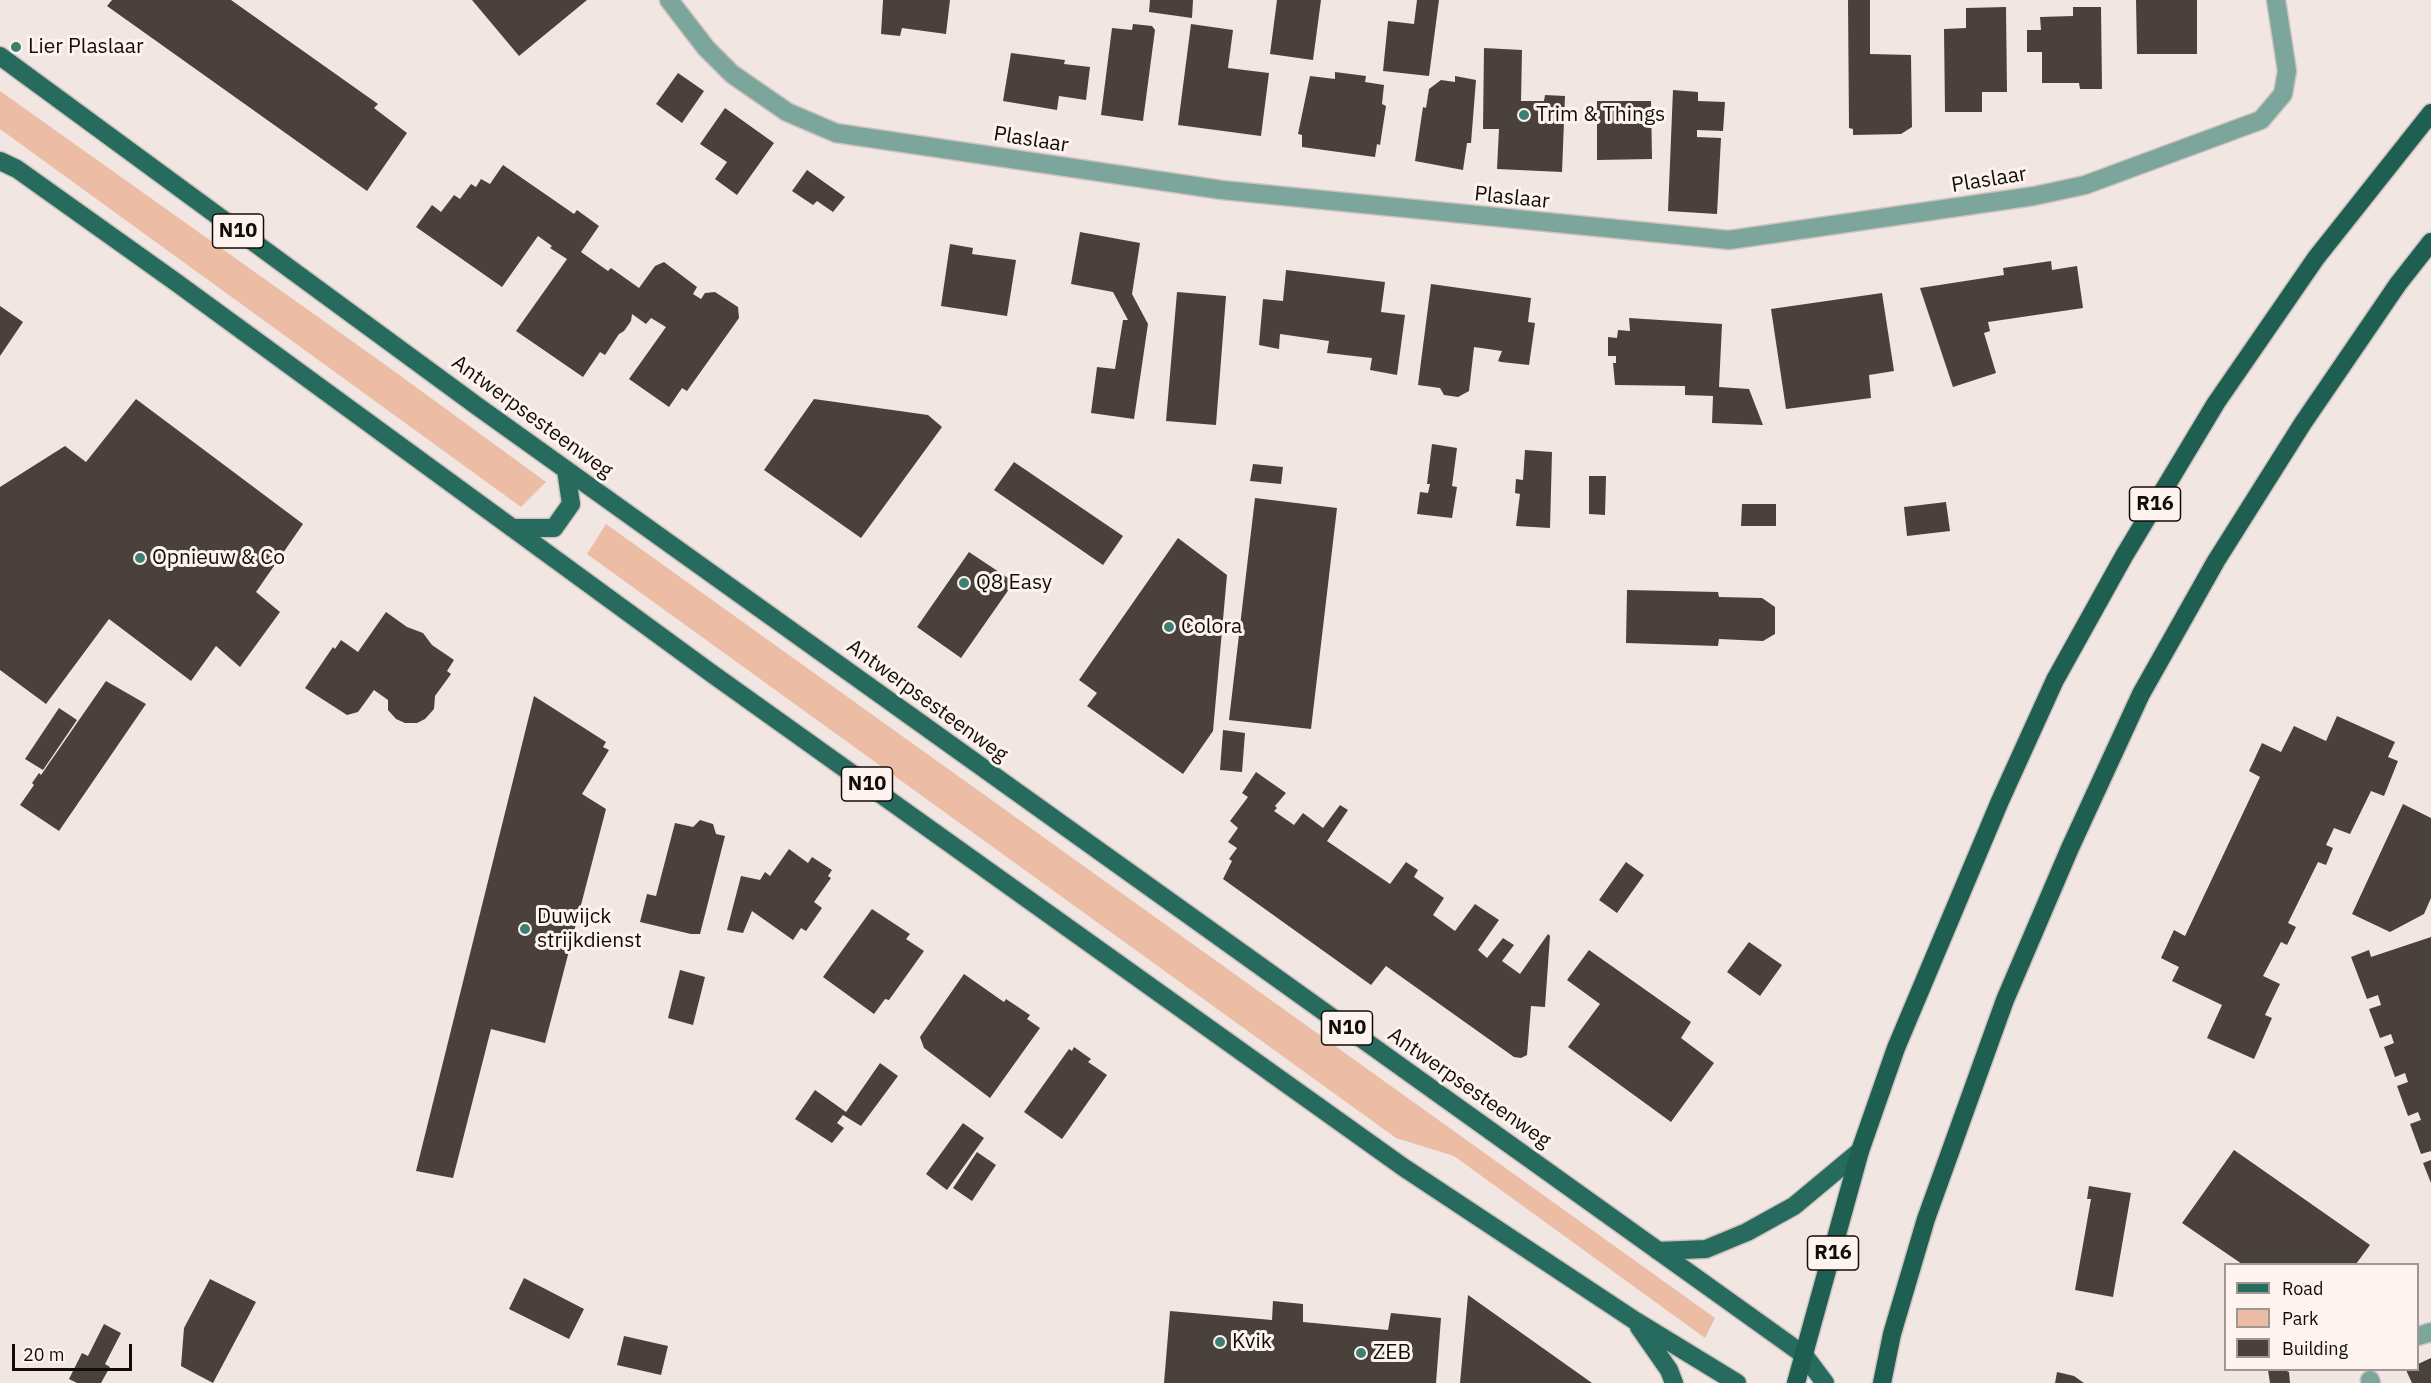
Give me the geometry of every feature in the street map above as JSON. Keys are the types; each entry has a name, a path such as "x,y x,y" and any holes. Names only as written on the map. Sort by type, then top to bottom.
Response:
{"highway":[{"name":"R16","path":"1796,1383 1860,1151 1896,1048 1943,934 2055,680 2124,556 2216,403 2316,258 2368,189 2431,113"},
{"path":"1882,1383 1892,1334 1926,1219 2005,1000 2070,848 2141,694 2216,561 2302,423 2398,284 2431,242"}],"main road":[{"name":"Antwerpsesteenweg","path":"0,56 566,470 1804,1355 1825,1383"},
{"name":"N10","path":"0,160 17,169 177,283 512,528 1403,1167 1635,1320 1737,1383"},
{"path":"512,528 554,528 572,504 566,470"},
{"path":"1658,1251 1706,1249 1747,1232 1794,1206 1860,1151"},
{"path":"1635,1320 1669,1370 1674,1383"}],"street":[{"name":"Plaslaar","path":"669,0 706,48 732,74 787,112 836,133 1222,190 1729,240 2024,198 2075,187 2261,120 2283,94 2287,71 2276,0"}],"green space":[{"path":"0,91 546,482 521,507 0,129"},
{"path":"606,524 1715,1318 1705,1338 1454,1156 1396,1138 587,554"}],"building":[{"path":"112,0 231,0 378,104 374,108 407,133 367,191 107,6"},
{"path":"472,0 587,0 519,56"},
{"path":"883,0 950,0 946,34 902,28 900,36 881,34"},
{"path":"1150,0 1193,0 1192,18 1149,12"},
{"path":"1277,0 1321,0 1313,60 1270,54"},
{"path":"1417,0 1439,0 1429,76 1383,71 1388,21 1414,24"},
{"path":"1848,0 1870,0 1870,54 1911,55 1912,127 1901,134 1853,135 1853,129 1849,128"},
{"path":"2136,0 2197,0 2197,54 2137,54"},
{"path":"2006,7 2007,92 1982,92 1982,112 1945,112 1944,29 1966,28 1966,8"},
{"path":"2073,7 2101,7 2102,89 2080,89 2079,83 2042,83 2042,52 2027,52 2027,30 2041,30 2040,17 2073,16"},
{"path":"1133,24 1152,26 1155,30 1143,121 1101,115 1112,28 1132,30"},
{"path":"1191,24 1233,30 1228,68 1269,73 1261,136 1178,125"},
{"name":"Trim & Things","path":"1484,48 1522,50 1521,101 1544,101 1545,95 1565,96 1562,172 1497,169 1499,129 1483,129"},
{"path":"1011,53 1065,60 1064,64 1090,67 1086,100 1059,96 1057,110 1003,101"},
{"path":"1335,72 1366,76 1365,82 1384,85 1382,104 1386,106 1380,145 1377,144 1375,157 1302,147 1302,135 1298,134 1310,76 1335,79"},
{"path":"678,73 704,91 682,123 656,104"},
{"path":"1455,76 1476,80 1471,143 1467,143 1463,170 1415,161 1423,107 1426,108 1429,89 1441,80 1455,82"},
{"path":"1673,90 1698,92 1698,101 1725,102 1723,131 1697,130 1697,137 1721,138 1717,214 1668,211"},
{"path":"1597,101 1651,101 1652,159 1597,160"},
{"path":"725,108 774,143 737,195 715,179 727,162 700,144"},
{"path":"503,165 574,214 577,210 599,226 581,252 608,271 611,268 639,288 655,266 664,262 697,287 693,294 701,299 705,293 715,292 738,307 739,318 687,391 682,388 669,407 629,379 666,327 651,318 646,324 632,314 631,321 624,331 619,334 605,355 600,352 583,377 516,331 567,259 550,248 552,246 538,236 502,287 416,227 432,205 441,212 454,195 460,199 471,184 476,187 481,179 490,184"},
{"path":"807,170 845,197 833,212 817,201 813,205 792,191"},
{"path":"1080,232 1140,243 1132,294 1148,324 1134,419 1091,413 1097,367 1115,369 1123,320 1128,320 1113,292 1071,284"},
{"path":"950,244 973,248 972,254 1016,260 1007,316 941,306"},
{"path":"2051,261 2052,270 2077,266 2083,308 1988,322 1990,331 1984,333 1996,373 1953,387 1920,288 2004,275 2003,268"},
{"path":"1286,270 1385,282 1381,312 1405,315 1397,375 1370,370 1372,358 1327,353 1329,341 1280,334 1279,349 1259,345 1263,299 1283,301"},
{"path":"1431,284 1531,298 1528,322 1535,323 1529,365 1501,362 1498,361 1502,351 1474,347 1469,391 1458,397 1444,395 1440,388 1418,385"},
{"path":"1177,292 1226,296 1216,425 1166,421"},
{"path":"1882,293 1894,371 1869,375 1871,398 1786,409 1771,309"},
{"path":"0,306 23,322 0,356"},
{"path":"1629,318 1722,324 1719,387 1749,389 1763,425 1712,423 1713,396 1685,395 1685,386 1615,385 1613,363 1616,363 1616,356 1608,356 1608,337 1617,338 1618,330 1630,331"},
{"name":"Opnieuw & Co","path":"136,399 303,524 256,592 280,612 240,667 216,646 191,681 109,619 46,704 0,670 0,487 65,446 86,462"},
{"path":"814,399 928,415 942,427 861,538 764,470"},
{"path":"1432,444 1457,448 1452,486 1457,487 1452,518 1417,514 1420,492 1428,493 1430,484 1427,484"},
{"path":"1525,450 1552,452 1550,528 1516,526 1520,494 1515,493 1516,479 1523,480"},
{"path":"1014,462 1123,536 1103,565 994,490"},
{"path":"1253,464 1283,467 1281,484 1250,481"},
{"path":"1589,476 1606,476 1605,515 1589,514"},
{"path":"1255,498 1337,508 1311,729 1229,720"},
{"path":"1946,502 1950,531 1907,536 1904,507"},
{"path":"1742,504 1776,504 1776,526 1741,526"},
{"name":"Colora","path":"1178,538 1227,575 1213,731 1183,774 1087,706 1097,693 1079,680"},
{"path":"969,552 1014,582 961,658 917,627"},
{"path":"1627,590 1718,592 1719,597 1762,598 1775,607 1775,634 1763,641 1719,639 1718,646 1626,643"},
{"path":"386,612 407,627 423,633 432,645 454,660 447,671 451,674 435,696 434,709 425,719 417,723 405,723 396,719 388,710 388,700 374,690 358,712 347,715 305,688 333,647 335,649 341,640 358,652"},
{"path":"106,681 146,704 59,831 20,805 34,785 32,783 39,773 41,775"},
{"name":"Duwijck strijkdienst","path":"534,696 606,742 603,747 609,750 582,794 606,809 545,1043 491,1029 453,1178 416,1171"},
{"path":"59,708 77,720 43,770 25,759"},
{"path":"2337,716 2395,742 2388,757 2398,761 2384,796 2371,791 2350,834 2334,828 2326,845 2333,848 2326,865 2318,862 2288,923 2296,927 2287,945 2281,942 2263,976 2280,984 2265,1015 2272,1018 2254,1059 2207,1038 2222,1005 2172,981 2179,967 2161,958 2174,930 2185,936 2260,777 2249,771 2262,743 2281,752 2294,726 2326,741"},
{"path":"1223,730 1245,733 1242,772 1220,770"},
{"path":"1256,772 1286,793 1275,806 1277,808 1274,811 1294,825 1303,813 1323,828 1340,805 1348,810 1327,841 1390,884 1406,862 1418,870 1414,877 1444,898 1433,915 1455,931 1475,904 1499,920 1478,950 1487,958 1503,938 1514,945 1502,961 1520,974 1548,934 1550,936 1545,1007 1531,1006 1527,1055 1521,1058 1514,1057 1386,966 1371,985 1223,879 1232,861 1229,859 1237,848 1228,842 1238,828 1230,821 1248,797 1242,793"},
{"path":"2403,804 2431,818 2431,898 2424,914 2390,932 2352,914"},
{"path":"700,820 713,824 716,834 725,836 700,934 640,922 647,894 656,896 675,823 693,827"},
{"path":"789,849 808,863 812,857 832,870 828,876 831,878 814,902 822,908 806,931 801,928 793,940 752,911 743,933 727,930 741,876 760,880 765,872 770,876"},
{"path":"1626,862 1644,875 1617,913 1599,900"},
{"path":"872,909 910,934 906,939 924,951 889,1000 885,999 874,1014 823,977"},
{"path":"2431,937 2431,1151 2421,1154 2410,1124 2421,1120 2418,1112 2408,1116 2397,1086 2408,1082 2405,1073 2395,1077 2384,1047 2394,1043 2391,1034 2380,1038 2369,1009 2381,1005 2378,995 2367,999 2351,957 2369,950 2371,957"},
{"path":"1749,942 1782,965 1760,996 1727,972"},
{"path":"1589,950 1691,1022 1681,1038 1714,1063 1671,1122 1568,1047 1600,1004 1567,980"},
{"path":"680,970 705,977 693,1025 668,1018"},
{"path":"964,974 1004,1002 1006,999 1030,1015 1027,1019 1040,1028 990,1098 924,1048 920,1037"},
{"path":"1074,1047 1091,1059 1088,1062 1107,1075 1062,1139 1024,1112 1069,1049 1072,1051"},
{"path":"880,1063 898,1076 861,1126 843,1115 837,1123 844,1128 832,1143 795,1119 815,1090 846,1112"},
{"path":"963,1123 984,1138 947,1190 926,1174"},
{"path":"2234,1150 2370,1245 2357,1263 2241,1263 2182,1223"},
{"path":"977,1152 996,1165 972,1201 953,1188"},
{"path":"2431,1160 2431,1183 2423,1163"},
{"path":"2089,1186 2131,1193 2113,1297 2075,1290 2091,1199 2087,1199"},
{"path":"524,1278 584,1309 569,1339 509,1309"},
{"path":"210,1279 256,1302 213,1383 181,1366 184,1328"},
{"path":"1468,1295 1592,1383 1460,1383"},
{"path":"1273,1301 1303,1304 1303,1322 1388,1330 1391,1313 1441,1318 1436,1383 1164,1383 1170,1311 1272,1320"},
{"path":"104,1324 121,1333 105,1364 110,1367 101,1383 77,1383 69,1379 82,1353 88,1356"},
{"path":"624,1336 668,1346 661,1375 617,1365"},
{"path":"2431,1358 2431,1383 2412,1383 2406,1371 2419,1371 2419,1364"},
{"path":"2268,1371 2289,1372 2290,1383 2270,1383"},
{"path":"2057,1372 2074,1376 2084,1383 2055,1383"}],"place":[{"name":"Lier Plaslaar","path":"16,47"},
{"name":"Trim & Things","path":"1524,115"},
{"name":"Opnieuw & Co","path":"140,558"},
{"name":"Q8 Easy","path":"964,583"},
{"name":"Colora","path":"1169,627"},
{"name":"Duwijck strijkdienst","path":"525,929"},
{"name":"Kvik","path":"1220,1342"},
{"name":"ZEB","path":"1361,1353"}]}
